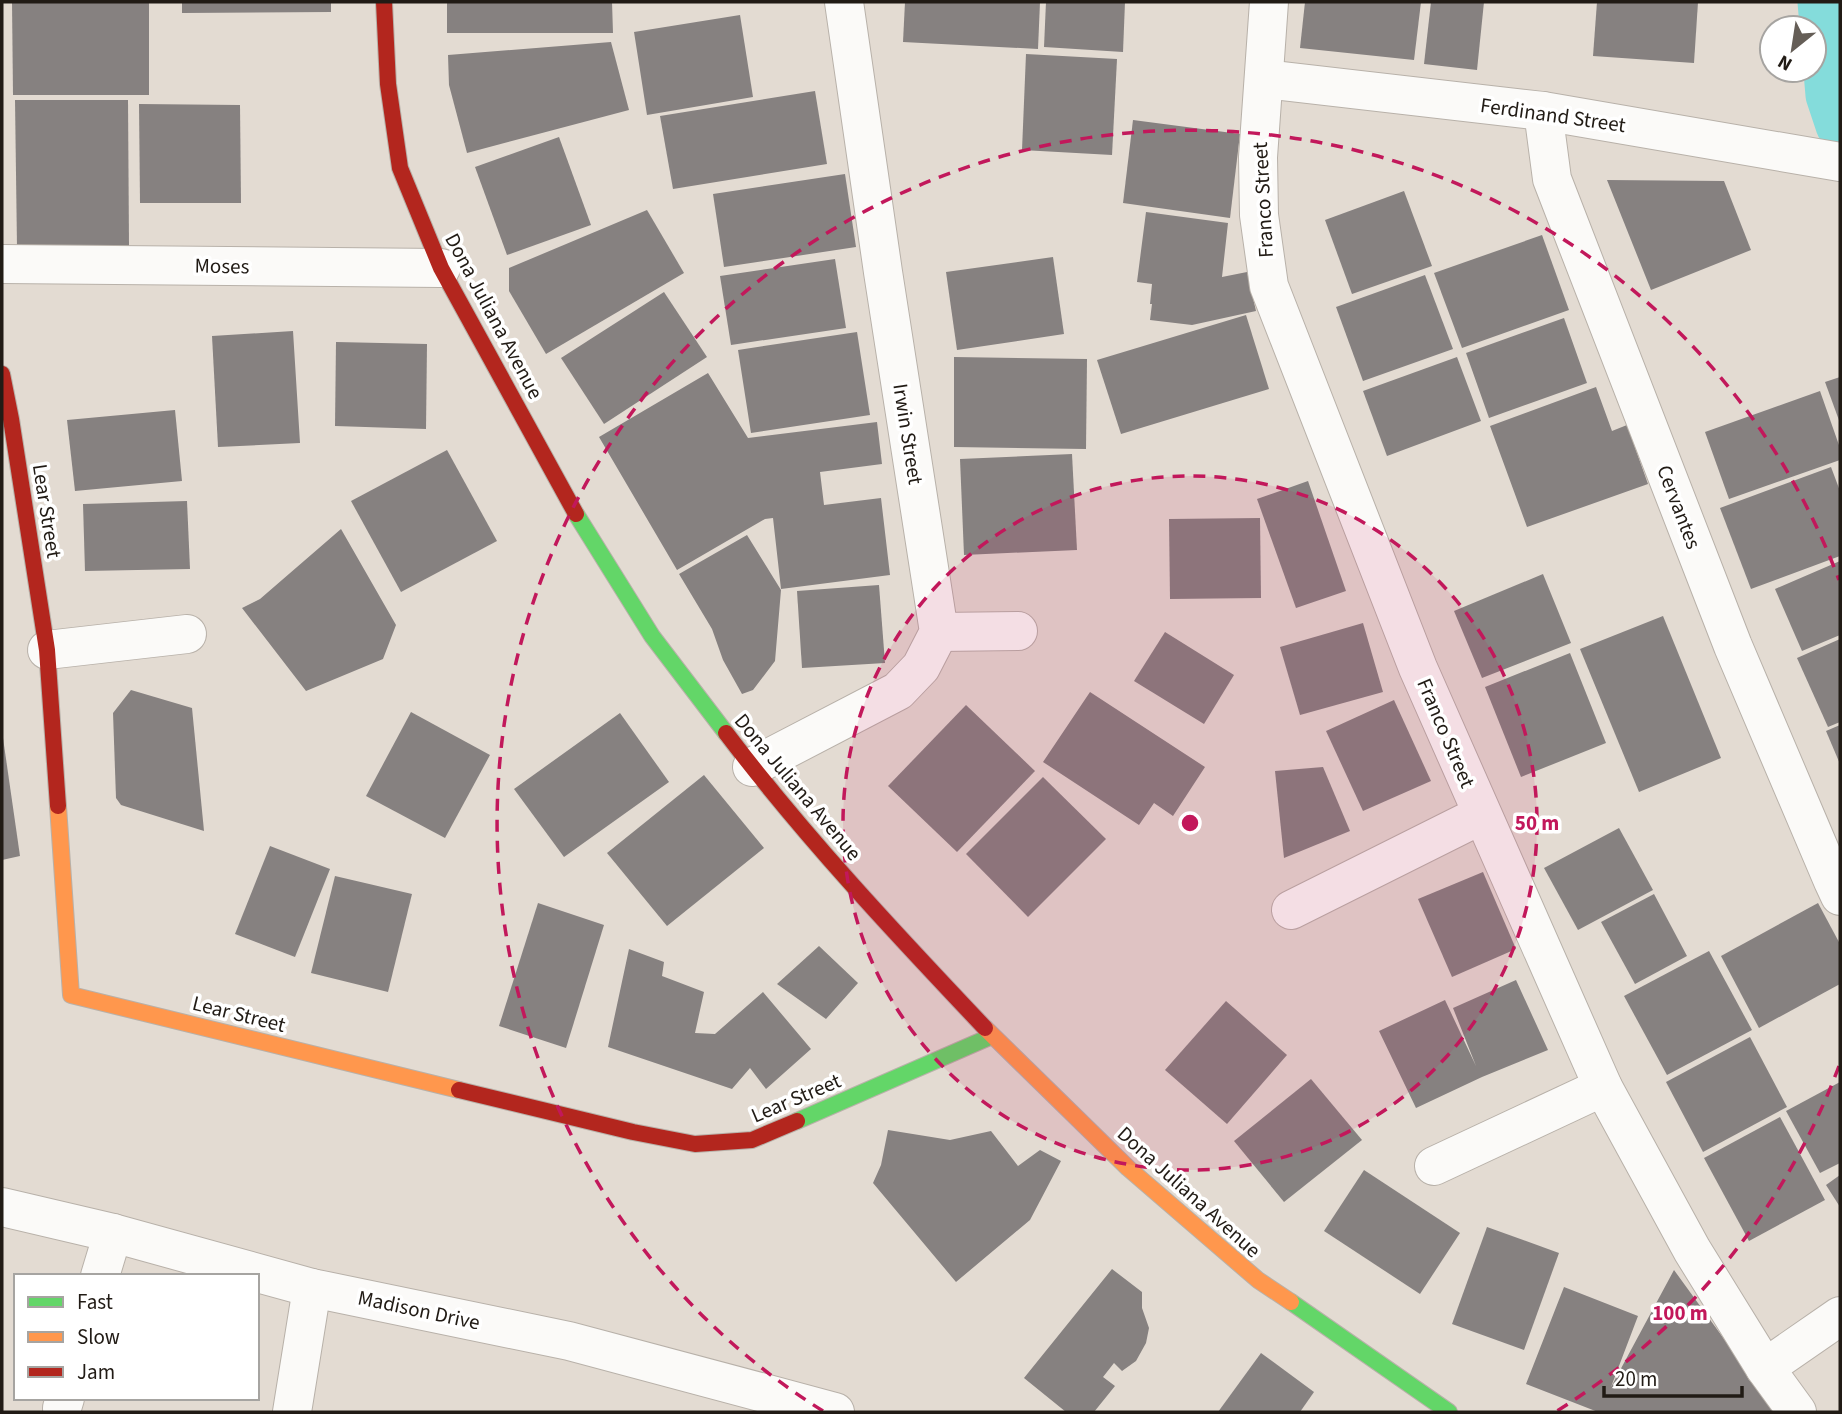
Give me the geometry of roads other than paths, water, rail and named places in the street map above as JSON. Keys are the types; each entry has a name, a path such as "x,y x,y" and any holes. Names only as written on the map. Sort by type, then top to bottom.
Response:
{"street":[{"name":"Dona Juliana Avenue","path":"384,2 388,85 400,168 441,268 579,519 652,636 752,767 864,898 992,1036 1128,1168 1258,1280 1449,1412"},
{"name":"Irwin Street","path":"844,2 939,632"},
{"name":"Franco Street","path":"1269,2 1258,157 1259,215 1269,286 1418,668 1603,1087 1692,1250 1765,1368 1797,1412"},
{"name":"Ferdinand Street","path":"1264,79 1543,111 1840,162"},
{"name":"Cervantes","path":"1543,111 1552,179 1733,646 1840,896"},
{"name":"Moses","path":"2,264 441,268"},
{"name":"Lear Street","path":"2,374 47,650 71,995 633,1132 695,1144 752,1140 992,1036"},
{"path":"752,767 898,691 920,667 939,632 1018,631"},
{"path":"47,650 187,634"},
{"path":"1291,910 1481,815"},
{"path":"1434,1166 1603,1087"},
{"name":"Madison Drive","path":"2,1208 113,1233 312,1288 569,1341 835,1412"},
{"path":"101,1274 113,1233"},
{"path":"292,1412 312,1288"},
{"path":"1765,1368 1840,1316"}],"waterway":[{"path":"1822,2 1830,95 1840,125"}]}
